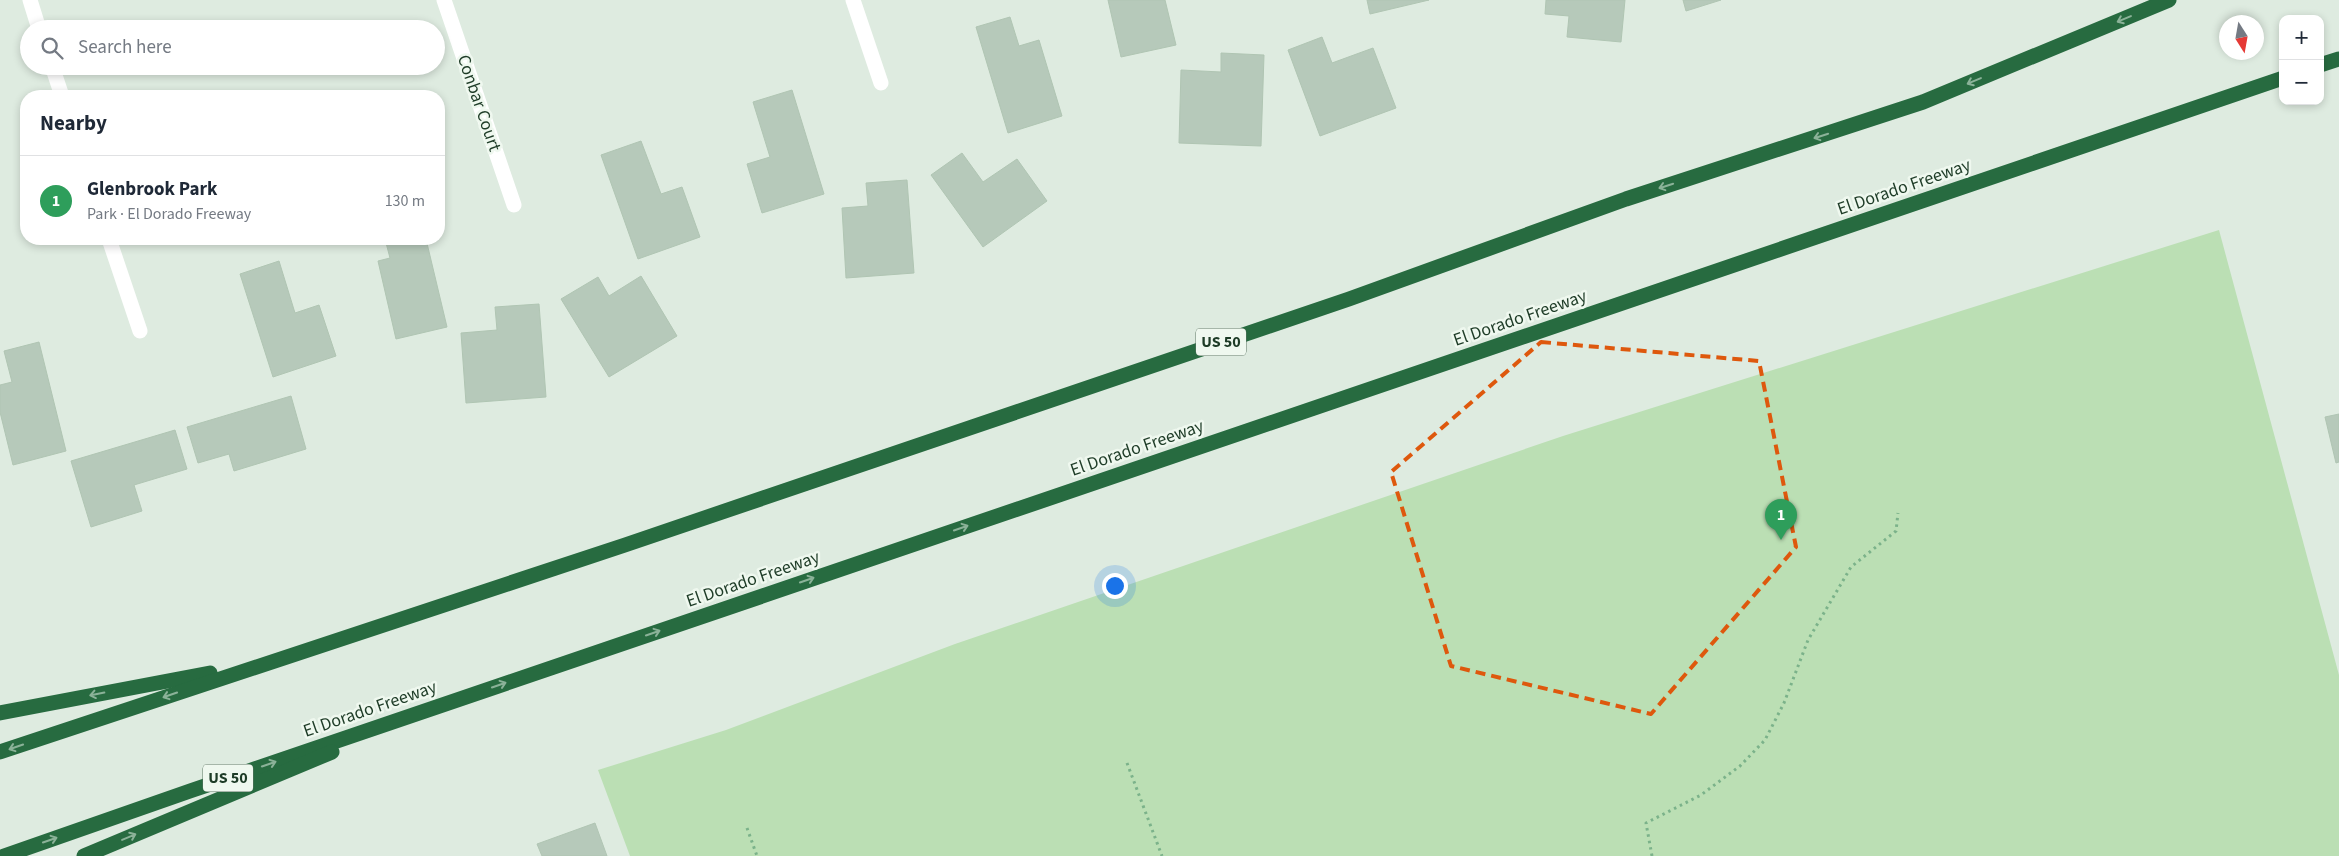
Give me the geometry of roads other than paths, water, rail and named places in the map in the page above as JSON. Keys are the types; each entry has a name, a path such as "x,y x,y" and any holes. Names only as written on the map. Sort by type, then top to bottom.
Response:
{"highway":[{"name":"US 50","path":"0,752 266,662 625,545 1349,299 1626,199 1923,102 2169,0"},
{"path":"2324,65 2339,59"},
{"name":"El Dorado Freeway","path":"4,856 453,701 2279,79"},
{"path":"0,713 266,662"},
{"path":"84,856 453,701"}],"street":[{"path":"30,0 36,20"},
{"name":"Conbar Court","path":"444,0 514,205"},
{"path":"853,0 881,83"},
{"path":"55,75 60,90"},
{"path":"111,245 140,331"}],"place":[{"name":"Glenbrook Park","path":"1781,540"}]}
